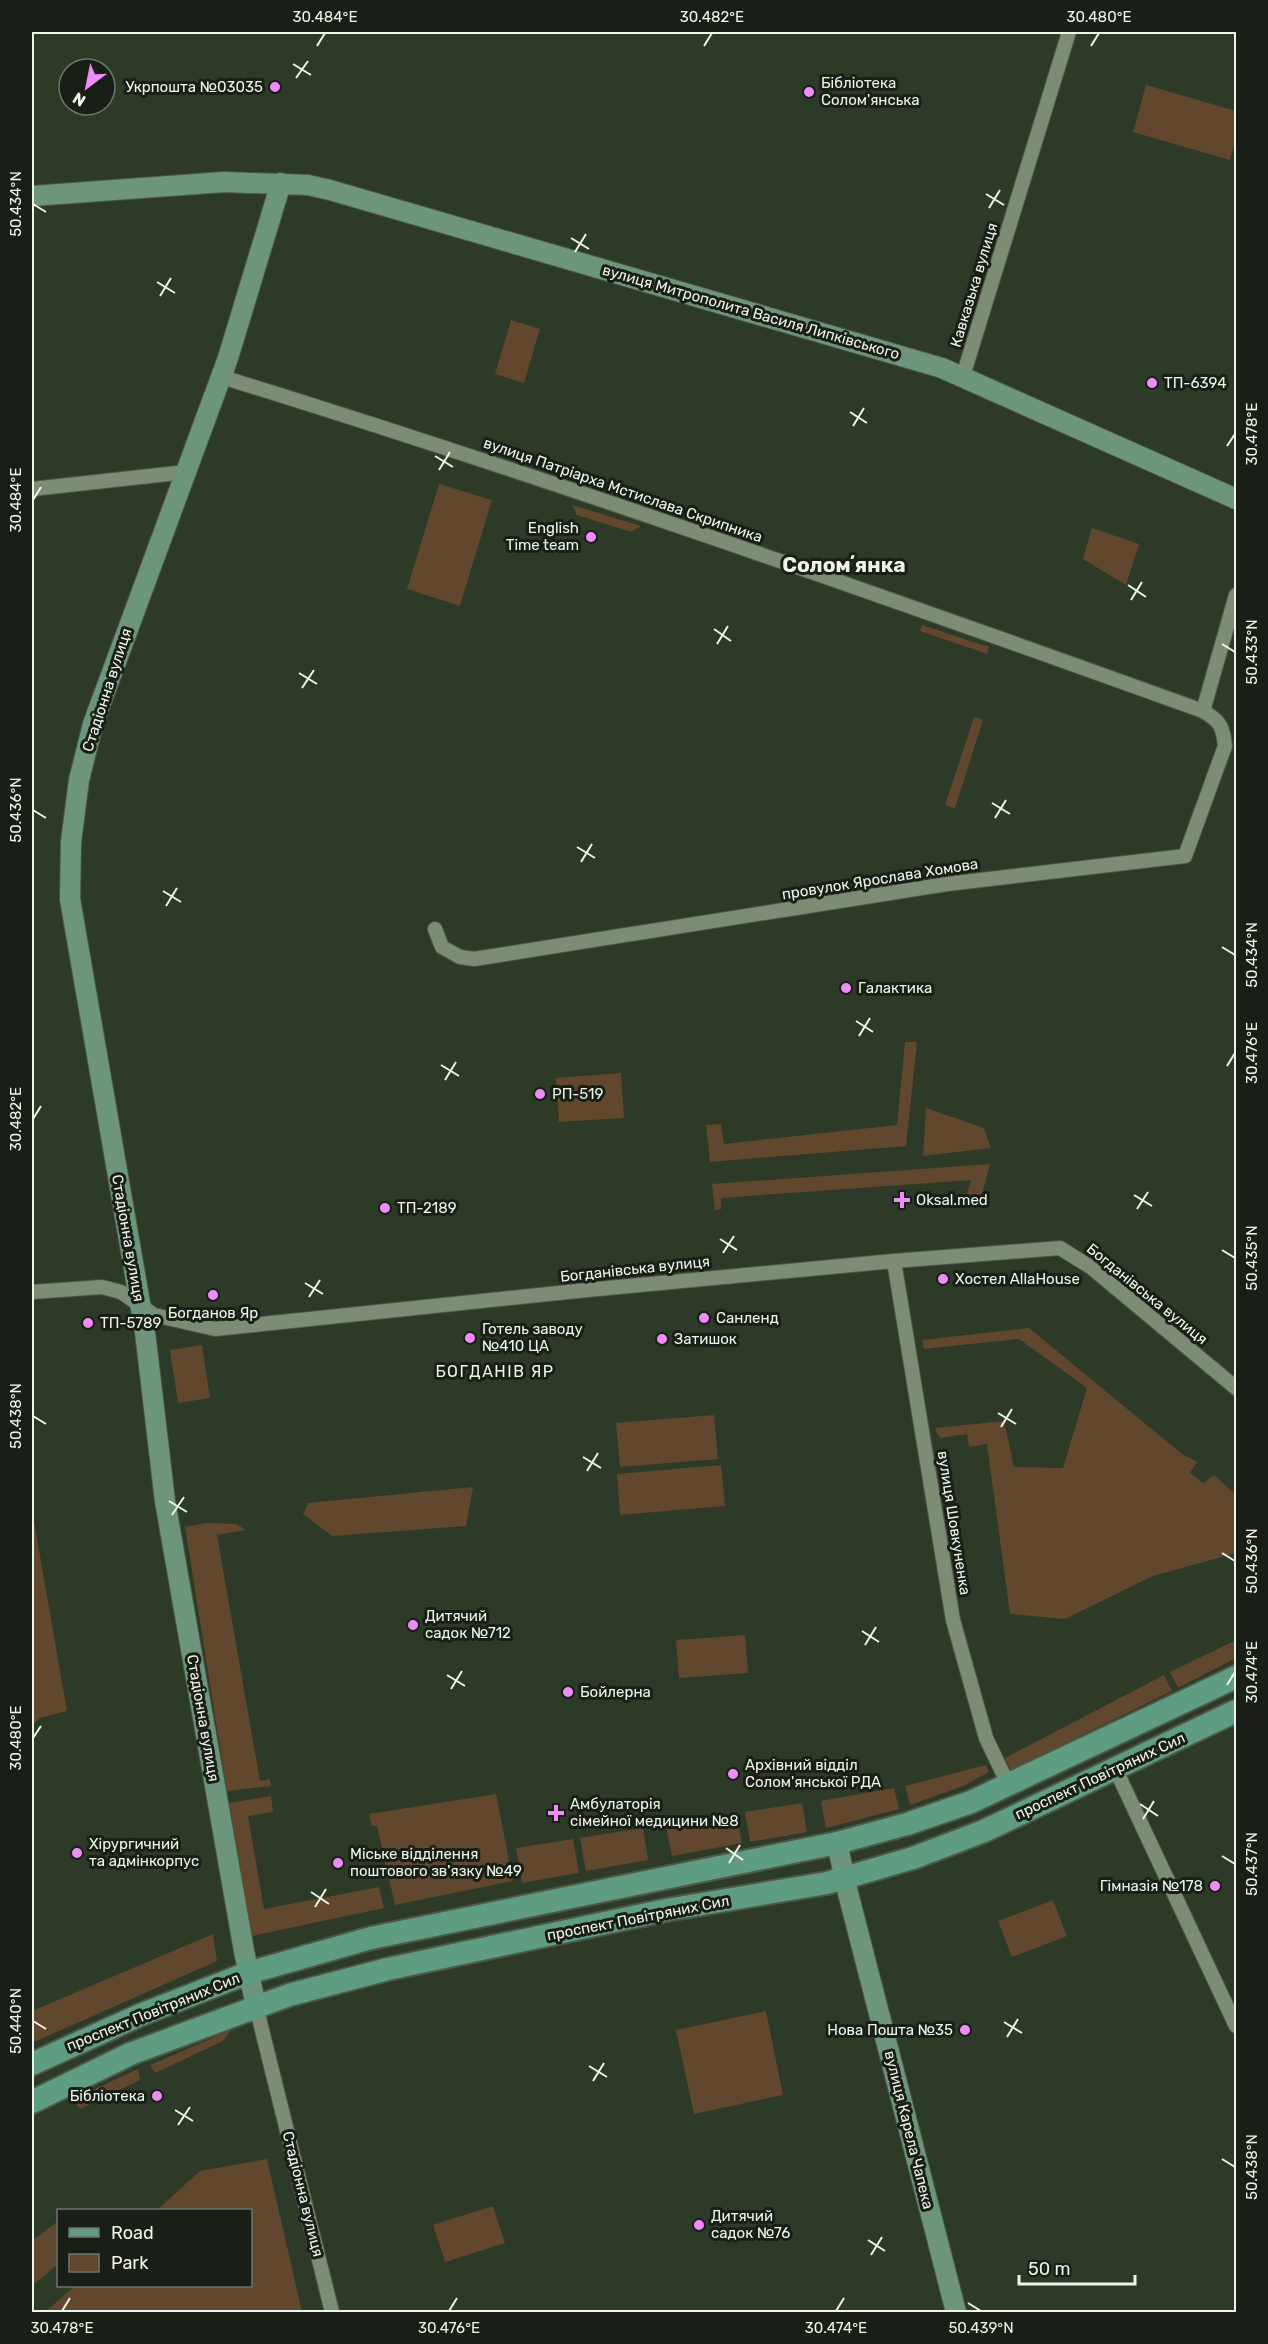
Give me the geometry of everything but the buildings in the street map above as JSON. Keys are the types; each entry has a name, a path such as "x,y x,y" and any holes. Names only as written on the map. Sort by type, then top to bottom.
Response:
{"main road":[{"name":"проспект Повітряних Сил","path":"32,2064 140,2015 248,1973 371,1938 837,1843 907,1824 971,1802 1236,1677"},
{"name":"проспект Повітряних Сил","path":"32,2102 130,2054 289,1995 388,1969 666,1910 845,1879 913,1858 984,1831 1236,1711"}],"street":[{"name":"Кавказька вулиця","path":"963,376 1069,32"},
{"name":"вулиця Митрополита Василя Липківського","path":"32,196 191,184 281,183 308,185 330,190 963,376 1236,499"},
{"name":"Стадіонна вулиця","path":"281,183 222,377 93,724 79,780 71,842 70,899 145,1332 165,1501 248,1973 332,2313"},
{"name":"вулиця Патріарха Мстислава Скрипника","path":"222,377 616,503 1203,711"},
{"path":"32,489 186,472"},
{"path":"1203,711 1236,595"},
{"name":"провулок Ярослава Хомова","path":"435,929 442,947 460,957 474,959 947,884 1185,856 1225,746 1223,731 1216,719 1203,711"},
{"name":"Богданівська вулиця","path":"32,1292 102,1287 122,1292 154,1315 214,1329 534,1295 894,1261 1060,1248 1092,1268 1236,1388"},
{"name":"вулиця Шовкуненка","path":"894,1261 953,1620 986,1738 1008,1784"},
{"path":"1115,1768 1236,2026"},
{"name":"вулиця Карела Чапека","path":"837,1843 956,2313"}],"green space":[{"path":"1146,85 1236,111 1236,139 1230,160 1133,132"},
{"path":"511,320 540,329 524,383 495,374"},
{"path":"439,484 492,500 460,606 407,589"},
{"path":"572,505 641,526 631,532 577,515"},
{"path":"1092,528 1139,544 1126,585 1083,559"},
{"path":"922,625 989,647 987,654 920,631"},
{"path":"974,717 983,720 955,808 945,805"},
{"path":"905,1042 917,1042 906,1146 710,1162 706,1125 721,1124 724,1144 897,1125"},
{"path":"621,1073 624,1118 559,1122 556,1078"},
{"path":"926,1108 984,1128 991,1148 923,1156"},
{"path":"990,1164 981,1198 965,1201 971,1180 721,1198 721,1209 715,1210 712,1184"},
{"path":"1029,1328 1182,1454 1197,1462 1190,1473 1203,1483 1214,1475 1236,1495 1236,1553 1153,1576 1065,1619 1010,1614 987,1444 969,1447 967,1434 940,1438 935,1428 1004,1421 1014,1467 1063,1468 1087,1388 1019,1339 924,1349 922,1340"},
{"path":"202,1345 210,1398 178,1403 170,1350"},
{"path":"714,1415 718,1459 620,1467 616,1423"},
{"path":"721,1465 725,1506 620,1515 617,1474"},
{"path":"473,1487 466,1526 332,1536 303,1514 308,1503"},
{"path":"32,1510 67,1711 40,1718 32,1725"},
{"path":"207,1523 236,1524 246,1530 217,1535 260,1781 270,1779 271,1786 227,1791 185,1527"},
{"path":"745,1635 748,1673 679,1678 676,1640"},
{"path":"1236,1640 1236,1658 1178,1688 1170,1672"},
{"path":"1164,1675 1172,1691 1011,1770 1005,1758"},
{"path":"986,1765 989,1772 963,1786 910,1805 905,1786"},
{"path":"894,1788 899,1809 826,1828 821,1801"},
{"path":"496,1794 513,1881 395,1905 377,1826 372,1826 369,1814"},
{"path":"271,1796 273,1812 248,1816 264,1909 379,1887 384,1908 252,1936 229,1803"},
{"path":"802,1803 807,1832 750,1842 745,1812"},
{"path":"736,1813 742,1843 672,1856 666,1826"},
{"path":"643,1828 648,1860 586,1871 580,1838"},
{"path":"573,1839 579,1873 522,1883 516,1848"},
{"path":"1053,1900 1067,1936 1012,1957 998,1921"},
{"path":"213,1934 217,1961 32,2043 32,2011"},
{"path":"766,2011 783,2095 694,2114 676,2030"},
{"path":"231,2030 223,2041 155,2073 150,2065"},
{"path":"138,2069 140,2080 80,2109 73,2099"},
{"path":"267,2159 302,2312 45,2312 74,2287 252,2287 252,2209 158,2209 200,2171"},
{"path":"493,2206 505,2243 445,2262 433,2225"},
{"path":"57,2222 57,2265 32,2286 32,2241"}],"place":[{"name":"Укрпошта №03035","path":"275,87"},
{"name":"Бібліотека Солом'янська","path":"809,92"},
{"name":"ТП-6394","path":"1152,383"},
{"name":"English Time team","path":"591,537"},
{"name":"Галактика","path":"846,988"},
{"name":"РП-519","path":"540,1094"},
{"name":"Oksal.med","path":"902,1200"},
{"name":"ТП-2189","path":"385,1208"},
{"name":"Хостел AllaHouse","path":"943,1279"},
{"name":"Богданов Яр","path":"213,1295"},
{"name":"Санленд","path":"704,1318"},
{"name":"ТП-5789","path":"88,1323"},
{"name":"Готель заводу №410 ЦА","path":"470,1338"},
{"name":"Затишок","path":"662,1339"},
{"name":"Дитячий садок №712","path":"413,1625"},
{"name":"Бойлерна","path":"568,1692"},
{"name":"Архівний відділ Солом'янської РДА","path":"733,1774"},
{"name":"Амбулаторія сімейної медицини №8","path":"556,1813"},
{"name":"Хірургичний та адмінкорпус","path":"77,1853"},
{"name":"Міське відділення поштового зв'язку №49","path":"338,1863"},
{"name":"Гімназія №178","path":"1215,1886"},
{"name":"Нова Пошта №35","path":"965,2030"},
{"name":"Бібліотека","path":"157,2096"},
{"name":"Дитячий садок №76","path":"699,2225"}],"district":[{"name":"Соломʼянка","path":"844,564"},
{"name":"БОГДАНІВ ЯР","path":"495,1371"}]}
